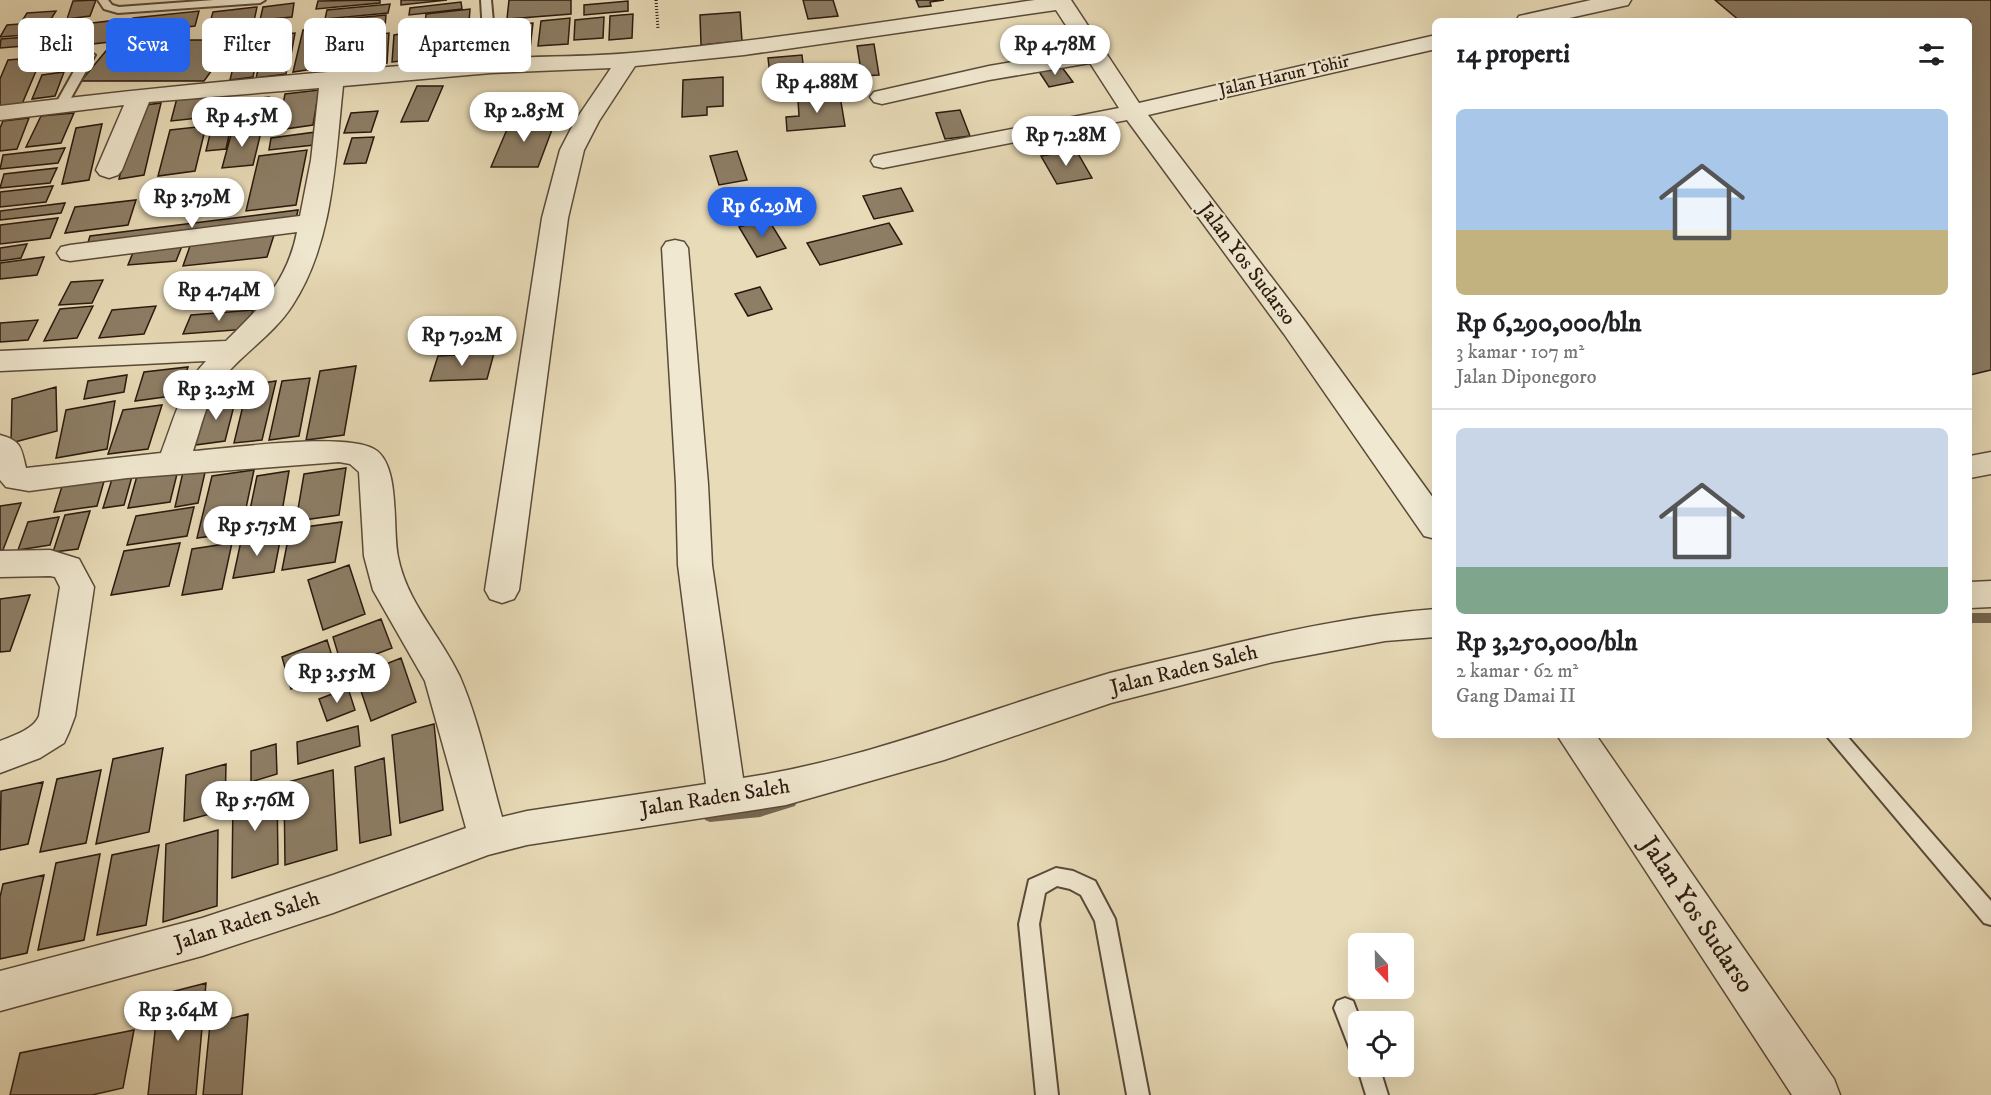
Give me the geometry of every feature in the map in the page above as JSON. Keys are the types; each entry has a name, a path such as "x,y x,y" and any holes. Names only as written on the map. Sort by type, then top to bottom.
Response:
{"street":[{"path":"1540,18 1620,0"},
{"path":"531,64 628,60 744,48 1060,1"},
{"name":"Jalan Yos Sudarso","path":"1060,1 1132,110 1294,327 1432,521"},
{"name":"Jalan Harun Tohir","path":"883,161 1113,116 1432,43"},
{"path":"882,97 989,73 1094,55"},
{"path":"502,590 555,218 572,150 587,121 628,60"},
{"path":"0,113 140,96 423,72"},
{"path":"172,464 197,398 210,374 280,303 306,252 322,160 332,80"},
{"path":"109,170 140,96"},
{"path":"70,253 312,222"},
{"path":"675,248 692,484 695,565 727,797"},
{"path":"0,361 233,350"},
{"path":"0,446 6,449 11,472 17,479 29,480 127,467 339,451 356,453 371,462 375,472 381,556 390,590 442,678 488,838"},
{"path":"1972,467 1991,464"},
{"path":"0,564 50,563 67,568 77,587 57,716 51,732 27,747 0,757"},
{"path":"1972,595 1991,594"},
{"name":"Jalan Raden Saleh","path":"0,991 202,937 333,894 488,838 527,828 786,788 944,744 1111,688 1273,648 1385,627 1432,623"},
{"name":"Jalan Yos Sudarso","path":"1577,738 1818,1095"}],"lane":[{"path":"103,0 108,7 118,10 260,0"},
{"path":"486,0 487,18"},
{"path":"61,105 79,72"},
{"path":"1838,738 1991,916"},
{"path":"1047,1095 1029,924 1036,886 1056,877 1073,880 1088,888 1105,919 1138,1095"},
{"path":"1345,1008 1348,1016"},
{"path":"1371,1077 1377,1095"}],"building":[{"path":"96,0 90,16 67,18 73,1"},
{"path":"380,0 380,3 316,9 318,1"},
{"path":"401,0 447,0 401,5"},
{"path":"509,0 571,0 571,14 507,18"},
{"path":"803,0 833,0 838,16 808,19"},
{"path":"916,0 944,0 930,2 931,6 919,7"},
{"path":"1715,0 1991,0 1991,370 1972,375 1972,18 1736,18"},
{"path":"628,1 628,11 584,15 584,5"},
{"path":"461,2 462,9 409,15 410,8"},
{"path":"294,3 292,17 260,18 263,7"},
{"path":"390,4 388,13 336,18 325,18 327,10"},
{"path":"257,7 255,18 211,18 213,12"},
{"path":"470,9 469,18 426,18 426,14"},
{"path":"56,11 52,18 24,18 27,13"},
{"path":"199,11 195,26 190,27 190,18 133,18"},
{"path":"740,12 742,41 701,45 700,15"},
{"path":"633,14 632,38 609,40 610,16"},
{"path":"386,15 386,18 354,18"},
{"path":"604,17 603,38 574,40 575,20"},
{"path":"570,18 568,44 538,46 541,21"},
{"path":"106,21 106,42 94,44 94,23"},
{"path":"18,24 18,36 0,37 7,25"},
{"path":"303,30 304,70 293,72"},
{"path":"292,33 295,33 292,50"},
{"path":"386,33 389,33 386,63"},
{"path":"398,34 398,61 392,62 394,35"},
{"path":"18,38 18,46 0,48 1,39"},
{"path":"190,40 202,40 202,72 211,72 204,81 81,81 88,72 94,72 94,65 106,51 106,72 190,72"},
{"path":"874,44 879,75 862,76 857,46"},
{"path":"802,55 804,73 770,75 768,58"},
{"path":"18,59 18,72 36,72 22,104 0,107 0,79 8,60"},
{"path":"1061,66 1073,82 1049,87 1038,70"},
{"path":"64,72 55,96 32,99 42,75"},
{"path":"232,72 254,72 253,77 230,80"},
{"path":"257,72 286,72 286,74 256,78"},
{"path":"830,75 831,94 801,96 800,77"},
{"path":"723,77 723,106 707,107 707,115 682,117 683,80"},
{"path":"417,86 443,86 428,121 401,122"},
{"path":"319,90 313,125 278,130 285,94"},
{"path":"214,93 208,117 171,121 177,98"},
{"path":"840,96 845,126 787,131 786,117 799,116 798,100"},
{"path":"269,97 263,122 236,125 242,100"},
{"path":"236,102 226,149 206,151 217,105"},
{"path":"161,103 144,175 119,179 138,106"},
{"path":"960,110 970,136 945,139 936,113"},
{"path":"378,111 371,132 344,133 351,113"},
{"path":"74,113 61,143 26,147 41,116"},
{"path":"29,118 17,149 0,151 0,128 3,121"},
{"path":"556,119 538,167 491,167 511,120"},
{"path":"102,124 89,180 62,184 76,128"},
{"path":"206,126 195,171 158,176 170,130"},
{"path":"262,128 253,165 222,168 232,131"},
{"path":"316,132 314,145 269,150 271,138"},
{"path":"374,137 366,163 344,164 352,138"},
{"path":"65,148 58,163 0,169 3,155"},
{"path":"307,150 296,205 246,211 259,156"},
{"path":"1076,150 1092,178 1057,184 1041,156"},
{"path":"737,151 747,180 719,185 710,156"},
{"path":"57,168 50,183 0,188 4,174"},
{"path":"53,186 46,202 0,207 0,192"},
{"path":"901,188 913,211 874,219 863,196"},
{"path":"136,200 128,225 65,233 75,207"},
{"path":"65,203 61,213 0,220 0,211"},
{"path":"298,210 295,223 86,249 90,236"},
{"path":"58,218 50,238 0,244 0,225"},
{"path":"768,219 786,248 757,257 739,227"},
{"path":"889,223 902,244 820,265 807,243"},
{"path":"274,235 267,257 183,266 191,243"},
{"path":"27,244 21,258 0,261 0,248"},
{"path":"182,246 176,261 128,265 134,250"},
{"path":"44,257 37,275 0,279 0,263"},
{"path":"103,280 92,303 59,305 71,282"},
{"path":"270,287 264,302 183,308 189,293"},
{"path":"760,287 772,309 748,316 735,294"},
{"path":"93,306 77,338 44,341 60,309"},
{"path":"156,306 144,334 99,338 112,310"},
{"path":"253,310 247,329 183,334 191,315"},
{"path":"38,320 28,340 0,342 0,323"},
{"path":"494,353 487,379 430,381 438,356"},
{"path":"356,366 344,435 306,440 320,371"},
{"path":"188,367 179,395 135,401 144,372"},
{"path":"127,375 124,392 84,399 88,381"},
{"path":"310,378 299,436 269,440 282,381"},
{"path":"276,381 262,440 234,443 248,385"},
{"path":"56,387 57,431 11,443 12,399"},
{"path":"236,398 225,441 195,445 207,401"},
{"path":"115,401 107,449 56,458 66,410"},
{"path":"162,405 148,449 108,454 123,410"},
{"path":"206,468 198,503 175,507 183,472"},
{"path":"346,468 339,515 296,521 304,474"},
{"path":"178,470 170,502 128,508 137,476"},
{"path":"254,470 241,532 197,538 212,476"},
{"path":"289,471 279,529 245,534 257,476"},
{"path":"133,473 124,505 103,508 113,476"},
{"path":"106,474 97,506 54,512 64,480"},
{"path":"21,503 3,550 0,551 0,506"},
{"path":"194,507 187,536 127,545 136,516"},
{"path":"90,511 78,549 53,552 65,515"},
{"path":"59,517 50,545 18,550 28,522"},
{"path":"342,522 335,562 282,570 290,529"},
{"path":"281,536 274,572 233,578 241,541"},
{"path":"180,543 169,586 111,595 124,551"},
{"path":"232,543 222,589 182,595 192,549"},
{"path":"349,565 365,614 323,630 308,580"},
{"path":"30,595 10,651 0,652 0,599"},
{"path":"381,619 392,648 342,667 333,637"},
{"path":"327,640 337,672 291,689 282,657"},
{"path":"401,658 416,702 371,721 356,676"},
{"path":"348,688 355,710 327,721 319,699"},
{"path":"434,724 443,810 400,823 392,735"},
{"path":"358,726 360,746 298,764 297,742"},
{"path":"276,744 277,774 251,782 251,751"},
{"path":"163,748 149,832 96,844 113,759"},
{"path":"384,758 391,835 360,843 355,767"},
{"path":"226,764 225,810 184,821 186,775"},
{"path":"101,770 86,843 40,852 57,779"},
{"path":"333,770 337,850 285,865 284,783"},
{"path":"43,782 28,844 0,850 1,791"},
{"path":"277,787 278,864 232,878 233,799"},
{"path":"218,830 217,906 163,922 166,844"},
{"path":"159,845 146,925 97,935 112,855"},
{"path":"100,854 84,940 38,950 56,863"},
{"path":"44,875 27,953 0,959 0,897 3,884"},
{"path":"206,983 196,1095 148,1095 159,995"},
{"path":"248,1014 242,1095 203,1095 210,1024"},
{"path":"134,1030 123,1088 92,1095 10,1095 20,1053"}],"waterway":[{"path":"1972,618 1991,618"},
{"path":"710,816 760,811 790,802"}]}
